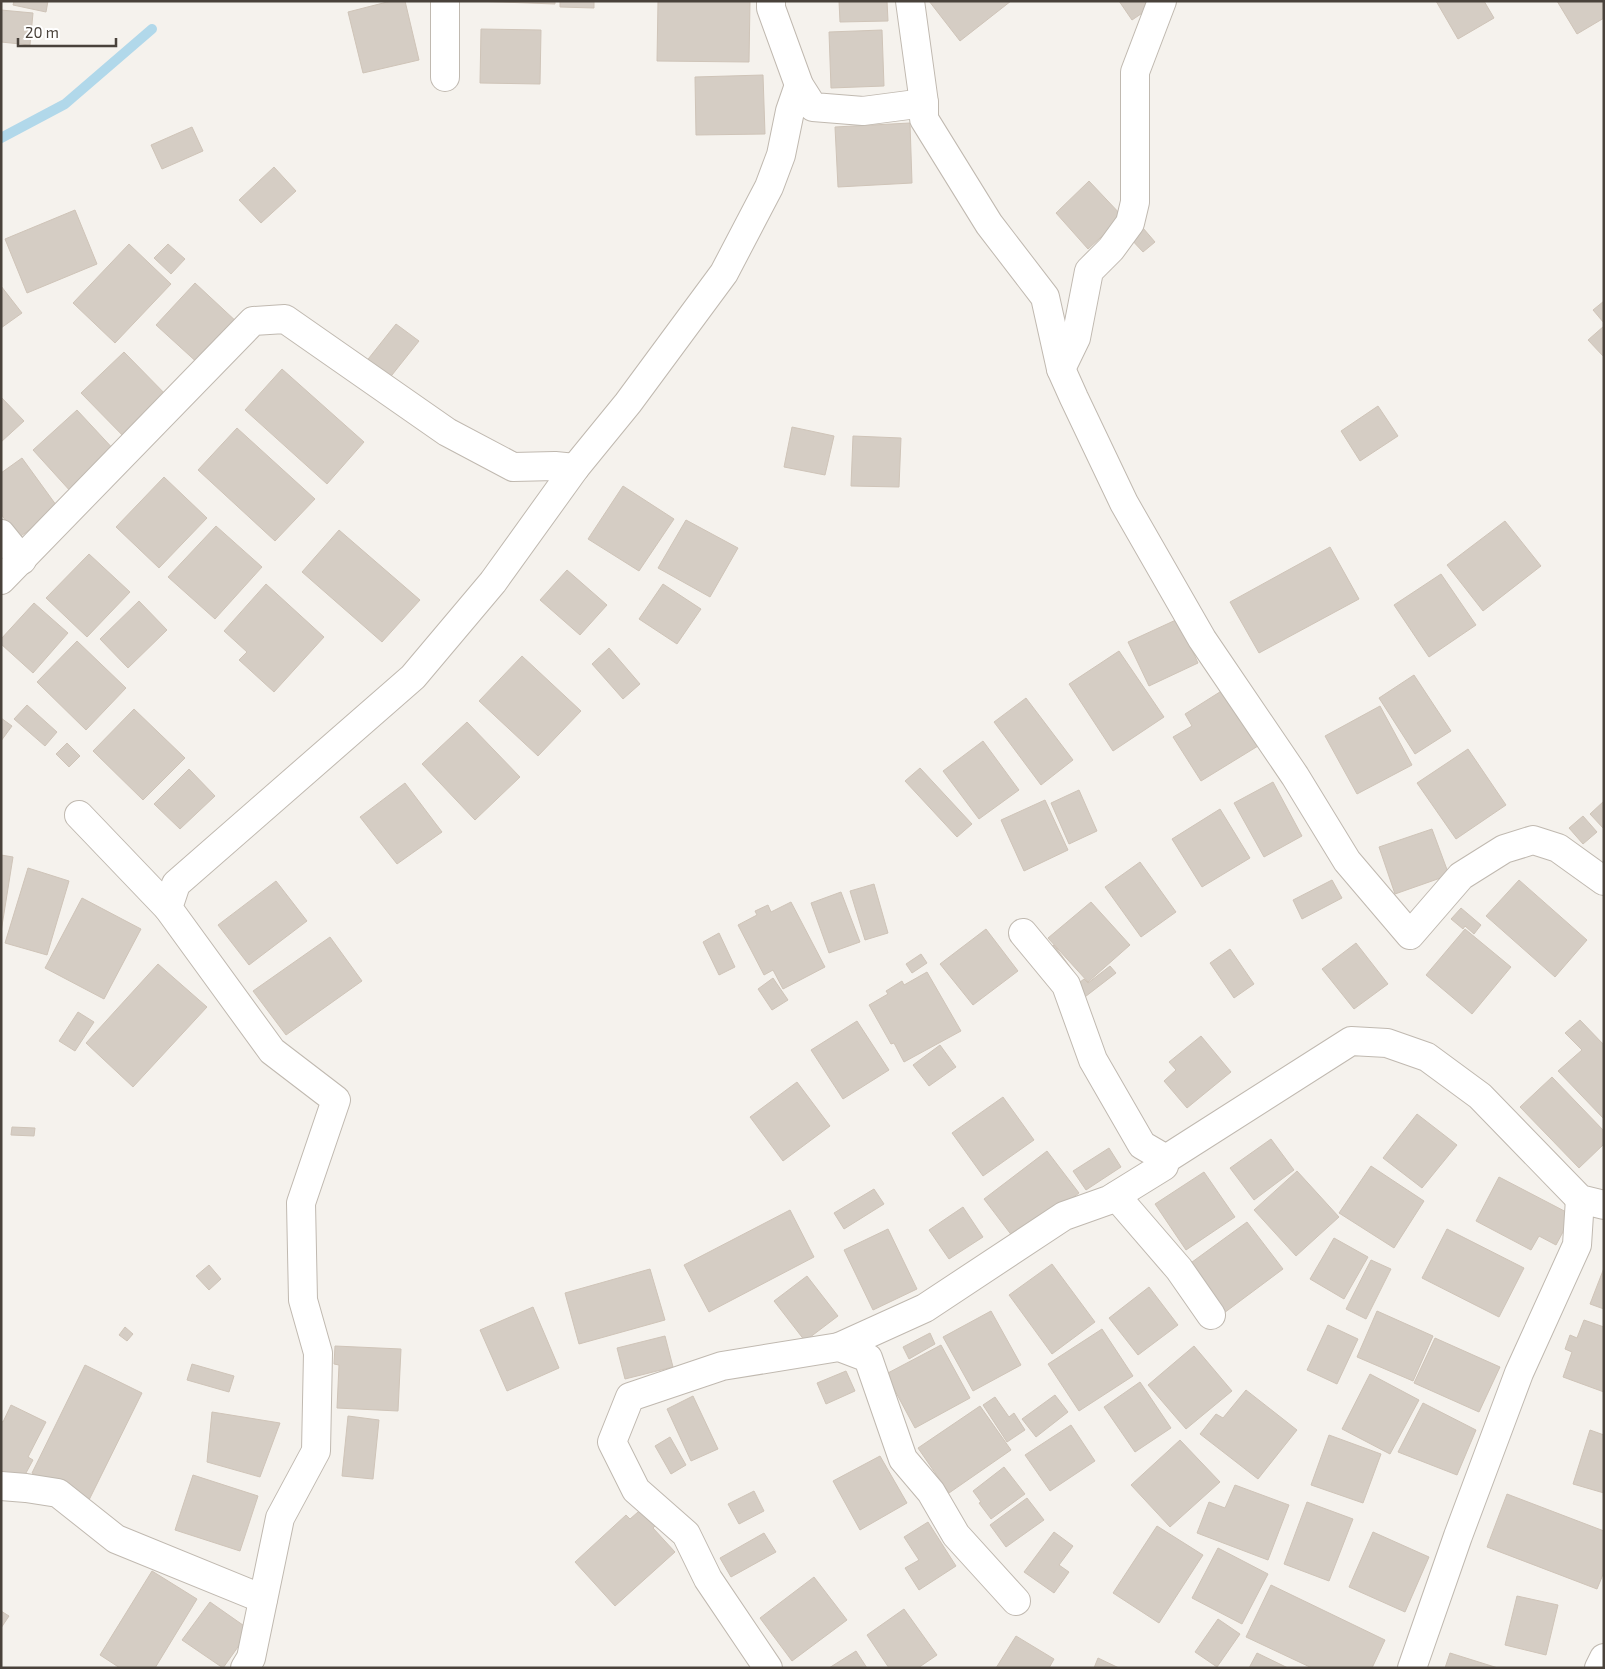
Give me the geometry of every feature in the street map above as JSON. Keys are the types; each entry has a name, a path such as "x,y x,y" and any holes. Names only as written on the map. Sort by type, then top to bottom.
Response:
{"street":[{"path":"445,1 445,77"},
{"path":"771,1 771,8 799,85 813,108 863,111 924,103"},
{"path":"910,1 924,103 924,119 989,224 1045,297 1061,369 1124,504 1202,639 1295,776 1347,861 1410,934 1460,876 1504,849 1533,840 1558,848 1604,881"},
{"path":"1061,369 1076,338 1089,271 1111,249 1130,223 1135,202 1135,72 1162,1"},
{"path":"168,908 176,884 413,677 493,582 574,468 628,403 724,273 769,187 780,155 790,111 799,85"},
{"path":"1,580 253,321 285,319 447,432 513,467 555,466 574,468"},
{"path":"1,534 22,560"},
{"path":"79,815 168,908 272,1051 336,1100 301,1203 303,1300 318,1353 316,1451 280,1518 251,1658 245,1668"},
{"path":"1023,934 1066,985 1093,1060 1142,1145 1166,1159"},
{"path":"768,1668 708,1579 686,1534 636,1490 612,1442 630,1397 722,1366 839,1347 925,1308 1064,1216 1109,1200 1164,1166 1166,1159 1351,1041 1387,1043 1427,1057 1480,1096 1592,1202 1577,1245 1519,1373 1458,1536 1412,1668"},
{"path":"1116,1196 1179,1269 1211,1315"},
{"path":"839,1347 868,1358 903,1459 931,1492 956,1535 1016,1601"},
{"path":"1,1486 58,1493 116,1538 263,1599"},
{"path":"1599,1668 1604,1658"}],"building":[{"path":"14,1 48,1 46,12 13,5"},
{"path":"391,1 405,1 419,60 363,73 348,12"},
{"path":"474,1 555,1 555,4"},
{"path":"560,1 594,1 594,8 560,7"},
{"path":"658,1 750,1 749,62 657,61"},
{"path":"839,1 887,1 888,21 840,22"},
{"path":"929,1 1011,1 960,41"},
{"path":"1119,1 1160,1 1132,20"},
{"path":"1436,1 1484,1 1494,18 1458,39"},
{"path":"1557,1 1604,1 1604,18 1577,34"},
{"path":"1,10 33,13 30,45 1,42"},
{"path":"481,29 541,30 540,84 480,83"},
{"path":"882,30 884,86 831,88 829,32"},
{"path":"763,75 765,134 696,135 695,77"},
{"path":"910,123 912,183 838,187 835,127"},
{"path":"192,127 203,151 162,169 151,145"},
{"path":"274,167 296,191 261,223 239,200"},
{"path":"1089,181 1123,217 1088,249 1056,213"},
{"path":"75,210 97,264 27,293 5,239"},
{"path":"1143,228 1155,242 1143,252 1130,238"},
{"path":"129,244 171,284 115,343 73,303"},
{"path":"168,244 185,259 171,274 154,258"},
{"path":"195,283 239,324 201,366 156,325"},
{"path":"1,286 22,313 1,328"},
{"path":"1604,301 1604,323 1593,310"},
{"path":"396,324 419,341 388,380 365,363"},
{"path":"1604,326 1604,357 1588,340"},
{"path":"124,352 173,402 130,443 81,393"},
{"path":"282,369 364,442 327,484 245,410"},
{"path":"1,397 24,421 1,442"},
{"path":"1378,406 1398,436 1360,461 1341,431"},
{"path":"77,410 117,453 72,493 33,450"},
{"path":"792,427 834,436 825,475 784,467"},
{"path":"237,428 315,499 275,541 198,470"},
{"path":"853,436 901,438 899,487 851,486"},
{"path":"22,458 59,509 18,538 1,514 1,473"},
{"path":"164,477 207,518 159,568 116,527"},
{"path":"623,486 674,519 639,571 588,539"},
{"path":"686,520 738,548 710,597 658,568"},
{"path":"1505,521 1541,566 1483,611 1447,565"},
{"path":"216,526 262,567 215,619 168,577"},
{"path":"339,530 420,600 382,642 302,572"},
{"path":"1330,547 1359,599 1259,653 1230,602"},
{"path":"89,554 130,592 87,637 46,598"},
{"path":"567,570 607,605 580,635 540,600"},
{"path":"1441,574 1476,625 1429,657 1394,605"},
{"path":"266,584 324,637 274,692 239,660 247,652 224,631"},
{"path":"663,584 701,609 677,644 639,619"},
{"path":"139,601 167,630 128,668 100,639"},
{"path":"34,603 68,633 33,673 1,644 1,639"},
{"path":"1178,619 1198,663 1149,686 1128,642"},
{"path":"77,641 126,688 86,730 37,682"},
{"path":"609,648 640,684 623,699 592,664"},
{"path":"1119,651 1164,717 1113,751 1069,684"},
{"path":"522,656 581,711 538,756 479,701"},
{"path":"1414,675 1451,731 1415,754 1379,698"},
{"path":"1223,690 1258,746 1201,781 1173,737 1192,726 1185,714"},
{"path":"1026,698 1073,760 1041,785 994,722"},
{"path":"27,705 57,732 45,746 14,719"},
{"path":"1380,706 1412,765 1357,794 1325,736"},
{"path":"134,709 185,758 143,800 93,751"},
{"path":"1,718 12,726 1,741"},
{"path":"467,722 520,777 475,820 422,764"},
{"path":"983,741 1019,790 979,819 943,771"},
{"path":"67,743 80,756 69,767 56,754"},
{"path":"1468,749 1506,805 1456,839 1417,783"},
{"path":"920,768 972,824 957,837 905,781"},
{"path":"189,769 215,796 180,829 154,804"},
{"path":"1273,782 1302,836 1264,857 1234,803"},
{"path":"405,783 442,832 397,864 360,817"},
{"path":"1079,790 1097,831 1069,844 1051,803"},
{"path":"1045,800 1068,850 1024,871 1001,820"},
{"path":"1604,801 1604,829 1590,814"},
{"path":"1220,809 1250,858 1202,887 1172,839"},
{"path":"1583,816 1597,832 1583,844 1569,828"},
{"path":"1432,829 1449,875 1395,894 1379,847"},
{"path":"1,855 13,857 1,932"},
{"path":"1140,862 1176,912 1141,937 1105,887"},
{"path":"28,868 69,881 47,955 5,943"},
{"path":"1332,880 1342,898 1302,919 1293,900"},
{"path":"1519,880 1587,940 1555,977 1486,916"},
{"path":"276,881 307,921 249,965 218,925"},
{"path":"874,884 888,933 865,940 850,891"},
{"path":"841,892 860,942 829,953 811,903"},
{"path":"82,898 141,929 104,999 45,968"},
{"path":"791,902 825,967 783,989 773,970 764,975 738,925 757,915 755,911 768,905 771,912"},
{"path":"1091,902 1130,945 1088,982 1048,938"},
{"path":"1461,908 1481,925 1474,934 1465,926 1463,929 1451,919"},
{"path":"986,929 1018,971 973,1005 940,964"},
{"path":"1465,929 1511,967 1472,1014 1426,975"},
{"path":"719,933 735,967 719,975 703,942"},
{"path":"330,937 362,981 286,1035 253,991"},
{"path":"1356,943 1388,984 1354,1009 1322,969"},
{"path":"1054,945 1073,971 1065,977 1045,951"},
{"path":"1230,949 1254,984 1234,998 1210,963"},
{"path":"921,954 927,963 912,973 906,964"},
{"path":"158,964 207,1007 133,1087 86,1043"},
{"path":"1110,966 1116,973 1081,1000 1072,988 1084,979 1088,983"},
{"path":"927,972 961,1031 904,1062 894,1043 891,1044 869,1005 888,994 886,991 902,981 904,985"},
{"path":"773,978 788,1000 772,1010 758,989"},
{"path":"78,1012 94,1022 75,1051 59,1041"},
{"path":"1580,1020 1604,1045 1604,1119 1558,1071 1582,1050 1565,1033"},
{"path":"857,1021 889,1070 843,1099 811,1050"},
{"path":"1201,1036 1231,1072 1187,1108 1164,1081 1176,1070 1169,1062"},
{"path":"940,1045 956,1067 929,1086 913,1065"},
{"path":"1552,1077 1604,1131 1604,1144 1579,1168 1520,1107"},
{"path":"797,1082 830,1126 783,1161 750,1117"},
{"path":"1003,1097 1034,1140 983,1176 952,1133"},
{"path":"1417,1114 1457,1145 1422,1188 1383,1158"},
{"path":"12,1127 35,1128 34,1136 11,1135"},
{"path":"1271,1139 1294,1170 1254,1200 1230,1168"},
{"path":"1109,1148 1121,1167 1086,1190 1073,1171"},
{"path":"1047,1151 1079,1193 1016,1241 984,1199"},
{"path":"1371,1166 1424,1201 1394,1248 1339,1213"},
{"path":"1297,1171 1339,1217 1296,1256 1254,1210"},
{"path":"1204,1172 1235,1217 1186,1250 1155,1204"},
{"path":"1499,1177 1572,1215 1556,1245 1539,1236 1531,1250 1476,1221"},
{"path":"874,1189 884,1204 844,1229 834,1213"},
{"path":"963,1207 983,1237 949,1259 929,1230"},
{"path":"790,1210 814,1257 709,1312 684,1265"},
{"path":"1247,1222 1283,1269 1224,1313 1188,1265"},
{"path":"888,1229 917,1289 873,1310 844,1250"},
{"path":"1447,1229 1524,1268 1499,1317 1422,1278"},
{"path":"1334,1238 1368,1257 1344,1299 1310,1279"},
{"path":"1371,1260 1391,1269 1366,1319 1346,1309"},
{"path":"1052,1264 1095,1322 1052,1354 1009,1295"},
{"path":"209,1265 221,1279 209,1290 196,1276"},
{"path":"1604,1268 1604,1309 1590,1304"},
{"path":"650,1269 665,1320 579,1344 565,1293"},
{"path":"807,1276 838,1316 805,1341 774,1301"},
{"path":"1149,1287 1178,1325 1138,1355 1109,1318"},
{"path":"533,1307 559,1368 507,1391 480,1330"},
{"path":"991,1311 1021,1365 973,1391 943,1337"},
{"path":"1377,1311 1433,1336 1413,1381 1357,1357"},
{"path":"1584,1320 1604,1327 1604,1392 1563,1377 1572,1352 1565,1349 1570,1335 1577,1338"},
{"path":"1328,1325 1358,1339 1337,1384 1307,1370"},
{"path":"125,1327 133,1334 127,1341 119,1335"},
{"path":"1102,1329 1133,1376 1079,1411 1048,1364"},
{"path":"930,1333 935,1344 909,1359 903,1347"},
{"path":"665,1336 673,1367 625,1379 617,1348"},
{"path":"1435,1338 1500,1367 1479,1412 1414,1383"},
{"path":"941,1345 970,1398 915,1428 886,1374"},
{"path":"335,1346 401,1349 398,1411 337,1408 339,1365 334,1364"},
{"path":"1194,1346 1232,1391 1186,1429 1148,1385"},
{"path":"192,1364 234,1376 229,1392 187,1380"},
{"path":"85,1365 142,1393 89,1500 32,1473"},
{"path":"846,1371 855,1391 826,1404 817,1383"},
{"path":"1370,1374 1419,1400 1390,1454 1342,1429"},
{"path":"1140,1382 1171,1428 1135,1452 1104,1407"},
{"path":"1246,1390 1297,1430 1258,1479 1200,1434 1216,1414 1223,1418"},
{"path":"1055,1395 1068,1412 1036,1437 1022,1419"},
{"path":"693,1396 718,1449 691,1461 667,1409"},
{"path":"995,1397 1009,1417 1014,1413 1025,1430 1007,1442 983,1405"},
{"path":"1423,1403 1476,1430 1457,1475 1398,1452"},
{"path":"11,1405 46,1422 28,1457 33,1460 20,1484 1,1474 1,1421 3,1422"},
{"path":"980,1406 1011,1450 949,1493 918,1448"},
{"path":"212,1412 280,1423 260,1477 207,1462"},
{"path":"348,1416 379,1420 373,1479 342,1476"},
{"path":"1071,1425 1095,1461 1050,1491 1025,1455"},
{"path":"1590,1430 1604,1435 1604,1493 1573,1484"},
{"path":"1329,1435 1381,1454 1363,1503 1311,1485"},
{"path":"670,1437 686,1465 671,1474 655,1446"},
{"path":"1180,1440 1220,1482 1170,1527 1131,1485"},
{"path":"880,1456 907,1503 860,1530 833,1481"},
{"path":"1004,1467 1025,1494 991,1519 973,1491"},
{"path":"193,1475 258,1496 240,1551 175,1530"},
{"path":"1235,1485 1289,1505 1268,1560 1197,1533 1209,1502 1225,1508"},
{"path":"754,1491 764,1511 739,1524 728,1504"},
{"path":"1507,1494 1604,1531 1604,1572 1597,1589 1487,1547"},
{"path":"1027,1498 1044,1520 1006,1547 990,1525"},
{"path":"1307,1502 1353,1519 1329,1581 1284,1564"},
{"path":"646,1505 661,1520 653,1528 675,1552 615,1606 575,1562 626,1515 630,1519"},
{"path":"928,1522 956,1566 919,1590 905,1568 919,1560 904,1537"},
{"path":"1157,1526 1203,1555 1159,1623 1113,1593"},
{"path":"1054,1532 1073,1546 1059,1565 1069,1572 1054,1593 1024,1572"},
{"path":"1373,1532 1429,1557 1405,1612 1349,1587"},
{"path":"764,1533 776,1552 731,1577 720,1558"},
{"path":"1218,1548 1268,1574 1242,1624 1192,1598"},
{"path":"152,1571 197,1599 155,1668 120,1668 100,1655"},
{"path":"814,1577 847,1620 792,1661 760,1618"},
{"path":"1271,1585 1385,1640 1372,1668 1312,1668 1246,1637"},
{"path":"1517,1596 1558,1605 1546,1655 1505,1645"},
{"path":"210,1602 250,1630 223,1668 182,1640"},
{"path":"904,1609 937,1655 918,1668 889,1668 867,1635"},
{"path":"1,1611 9,1616 1,1628"},
{"path":"1218,1619 1240,1634 1217,1667 1195,1652"},
{"path":"1016,1636 1054,1659 1049,1668 996,1668"},
{"path":"856,1651 867,1668 829,1668"},
{"path":"1257,1653 1288,1668 1249,1668"},
{"path":"1450,1653 1498,1668 1445,1668"},
{"path":"1098,1658 1119,1668 1094,1668"}],"waterway":[{"path":"1,138 65,104 152,29"}]}
